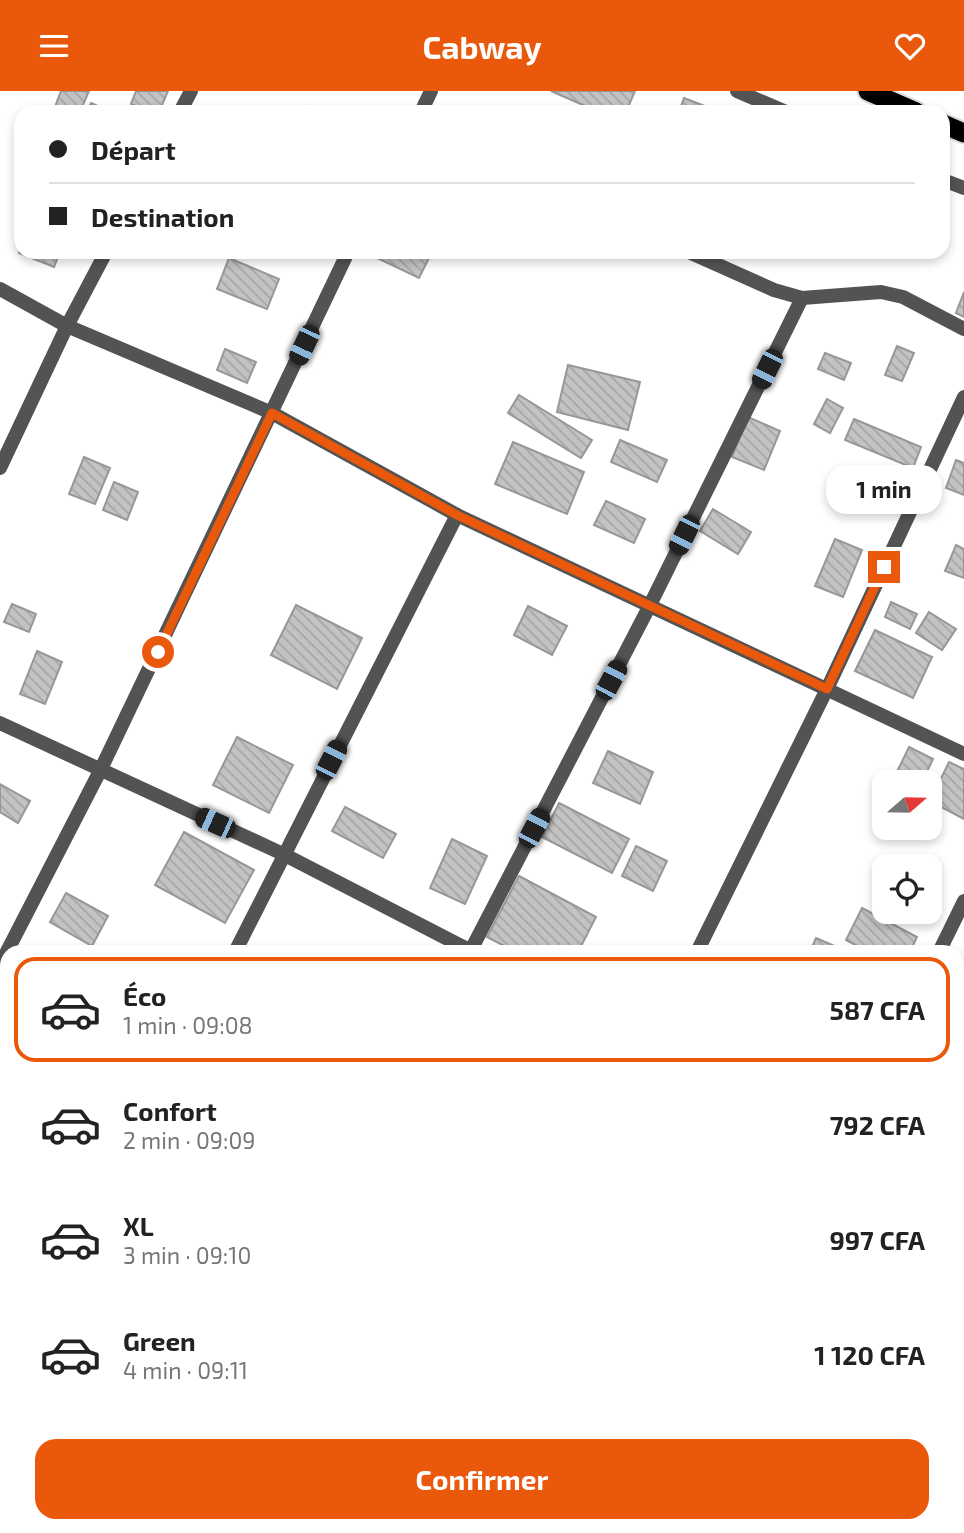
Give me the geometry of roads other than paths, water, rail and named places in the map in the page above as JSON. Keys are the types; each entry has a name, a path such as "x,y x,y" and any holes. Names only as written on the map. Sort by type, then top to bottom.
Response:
{"highway":[{"path":"867,91 900,105"}],"street":[{"path":"737,91 770,105"},
{"path":"0,468 66,326 102,259"},
{"path":"10,945 100,771 345,259"},
{"path":"704,259 757,283 802,298 881,292 903,297 964,329"},
{"path":"0,289 66,326 272,413 457,515 964,754"},
{"path":"475,945 649,607 802,298"},
{"path":"701,945 827,689 964,397"},
{"path":"238,945 457,515"},
{"path":"0,723 284,854 458,945"},
{"path":"942,945 964,901"}]}
